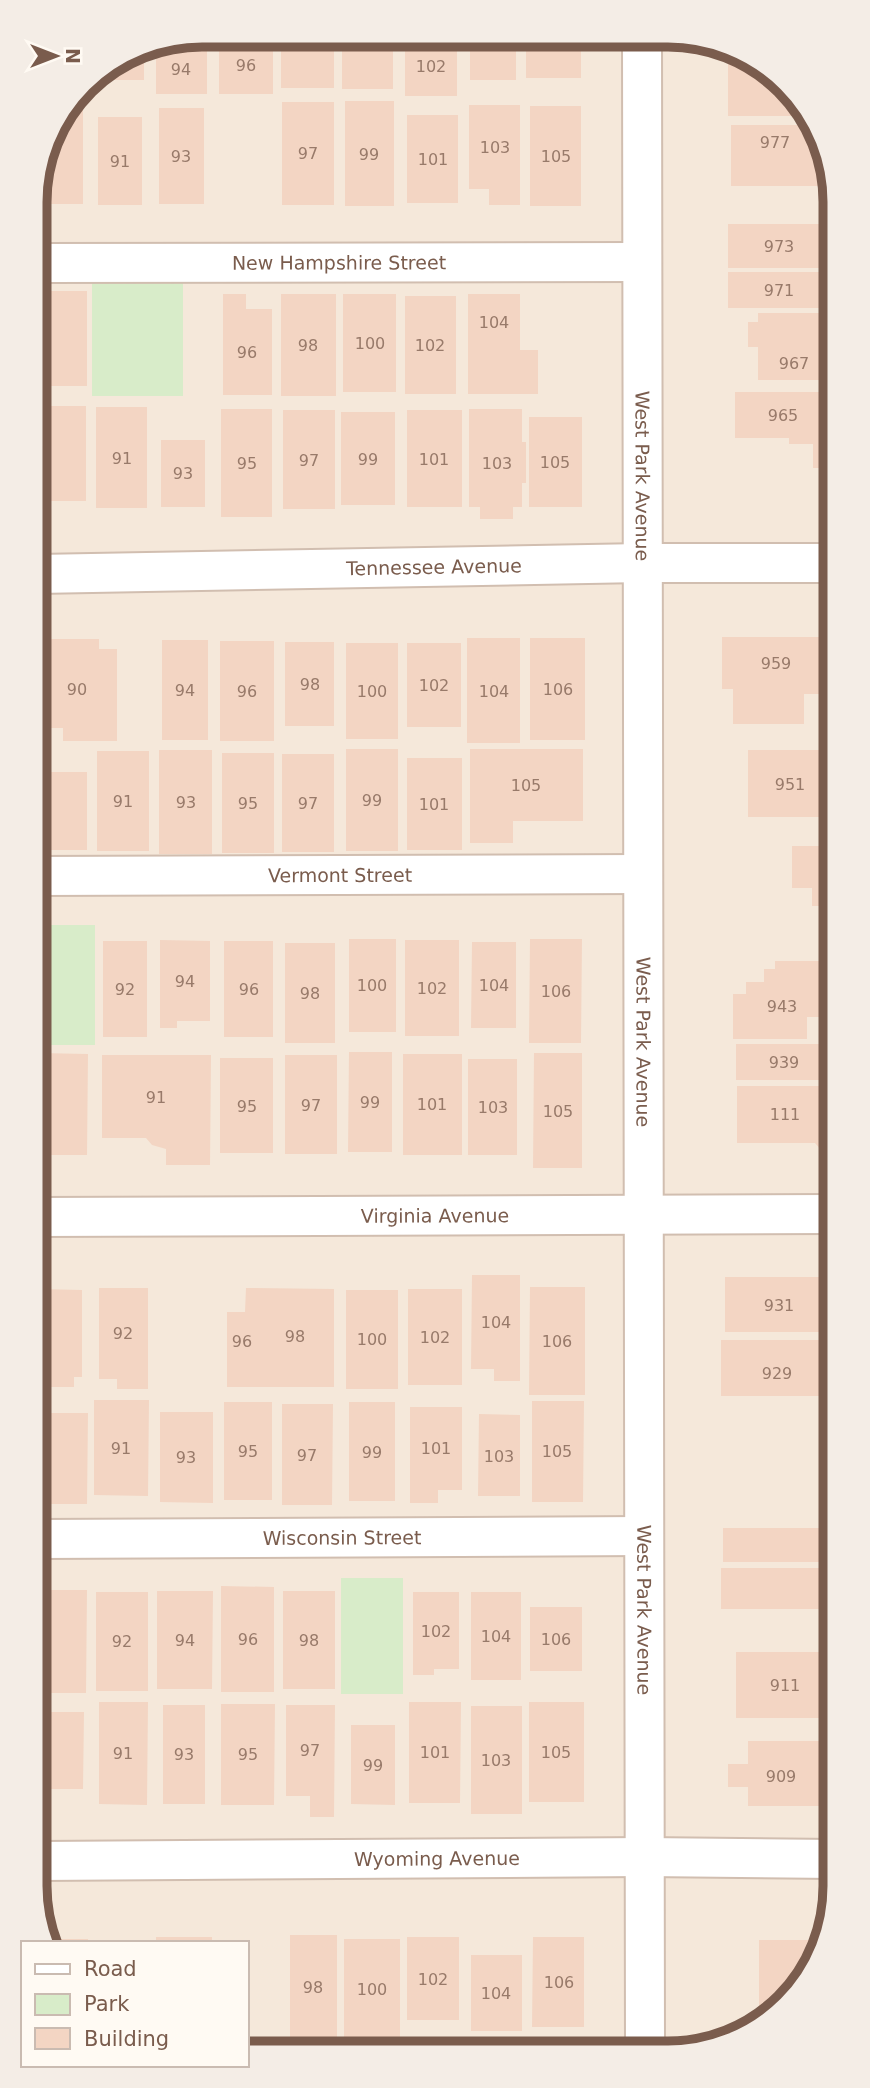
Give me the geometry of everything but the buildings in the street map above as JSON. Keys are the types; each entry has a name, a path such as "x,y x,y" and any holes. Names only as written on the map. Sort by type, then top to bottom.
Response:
{"street":[{"name":"West Park Avenue","path":"642,47 645,2041"},
{"name":"New Hampshire Street","path":"48,263 642,262"},
{"name":"Tennessee Avenue","path":"48,574 642,563 823,563"},
{"name":"Vermont Street","path":"48,876 643,874"},
{"name":"Virginia Avenue","path":"47,1217 822,1214"},
{"name":"Wisconsin Street","path":"47,1539 644,1536"},
{"name":"Wyoming Avenue","path":"47,1861 645,1857 822,1859"}],"shaded area":[{"path":"202,47 668,47 698,50 736,63 770,86 797,116 817,162 823,202 822,1896 811,1945 791,1980 754,2015 708,2035 668,2041 248,2041 248,1941 58,1941 53,1926 47,1886 48,192 50,172 59,143 79,108 108,79 152,55"}],"green space":[{"path":"92,277 183,277 183,396 92,396"},
{"path":"48,925 95,925 95,1045 47,1045"},
{"path":"341,1578 403,1578 403,1694 341,1694"}]}
